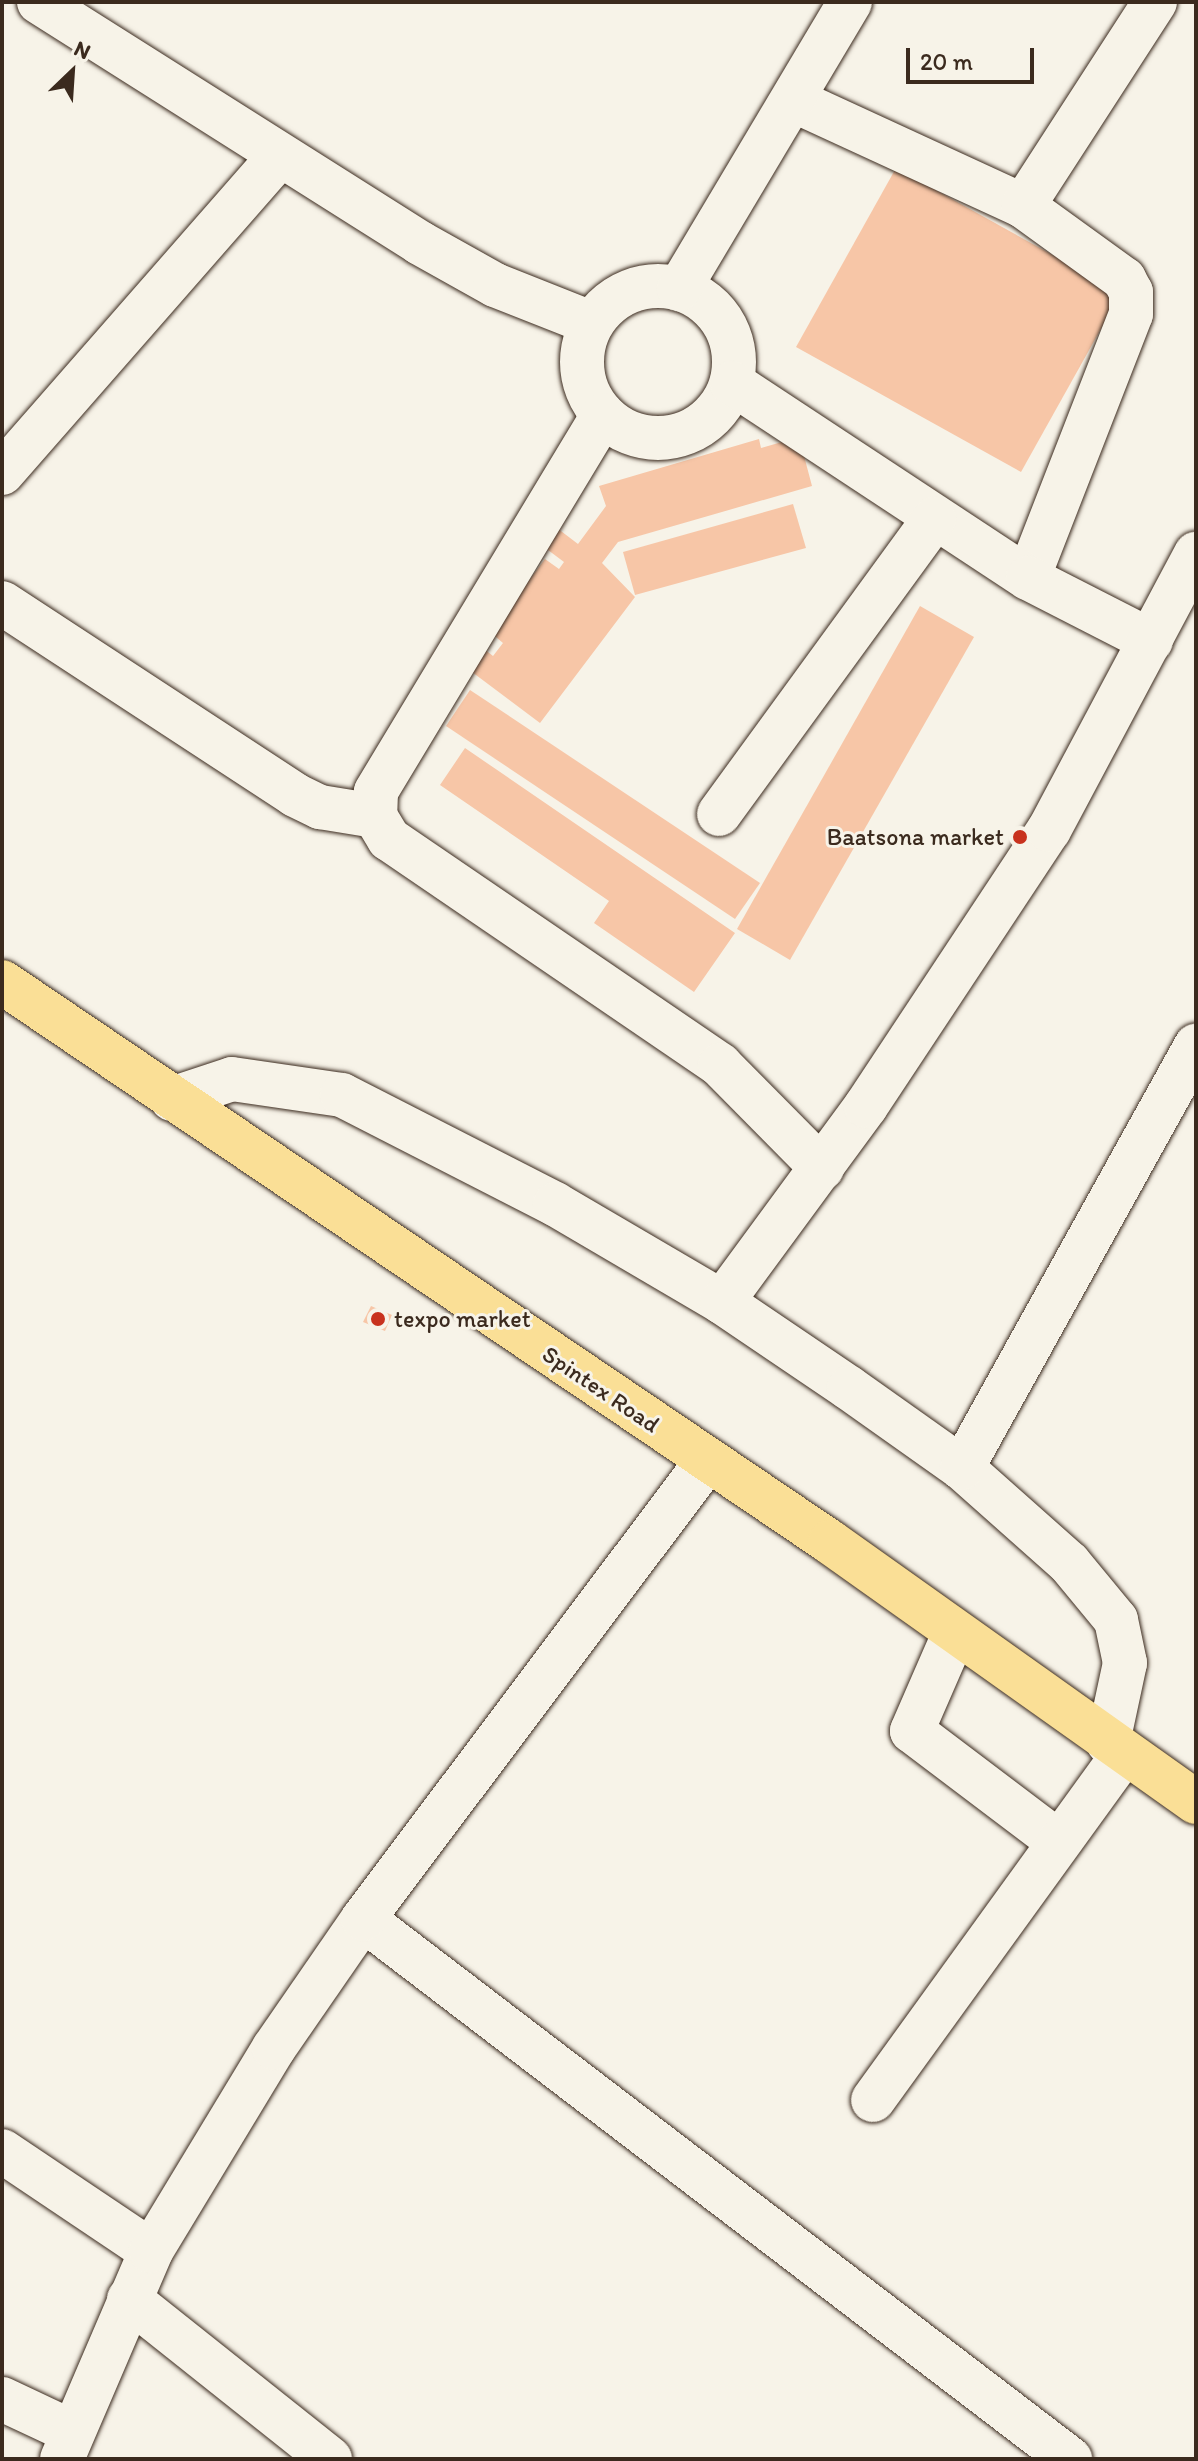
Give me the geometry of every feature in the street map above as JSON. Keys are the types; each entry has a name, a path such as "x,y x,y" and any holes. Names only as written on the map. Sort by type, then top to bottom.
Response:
{"main road":[{"name":"Spintex Road","path":"2,982 707,1461 1196,1802"}],"street":[{"path":"39,2 279,157 495,285 591,323"},
{"path":"679,289 850,2"},
{"path":"1023,206 1155,2"},
{"path":"793,100 1023,206 1124,279 1131,292 1131,314 1028,578"},
{"path":"2,473 279,157"},
{"path":"679,289 697,296 725,325 732,344 732,383 711,417 676,436 637,435 603,415 582,370 591,323 630,291 679,289"},
{"path":"732,383 934,519 1028,578 1151,641"},
{"path":"603,415 376,792 375,816 389,839 720,1065 822,1168"},
{"path":"719,814 934,519"},
{"path":"722,1302 822,1168 1049,830 1196,554"},
{"path":"2,603 295,795 320,807 375,816"},
{"path":"962,1468 1196,1046"},
{"path":"172,1099 232,1079 342,1095 555,1204 722,1302 962,1468 1069,1563 1116,1620 1125,1663 1116,1748 1059,1842 873,2100"},
{"path":"2,2399 66,2445 151,2251 274,2048 363,1919 707,1461"},
{"path":"955,1632 912,1731 1059,1842"},
{"path":"363,1919 1070,2459"},
{"path":"2,2151 151,2251"},
{"path":"129,2299 330,2459"}],"building":[{"path":"896,168 1121,293 1021,472 796,347"},
{"path":"799,437 812,486 618,542 602,563 635,597 540,723 464,666 479,645 493,656 503,643 490,632 545,559 559,569 564,562 540,544 553,525 578,544 606,506 599,486 759,439 761,448"},
{"path":"793,504 806,548 635,595 623,552"},
{"path":"920,606 974,637 790,960 737,929"},
{"path":"470,690 760,883 735,919 446,726"},
{"path":"465,748 735,933 694,992 594,923 609,901 440,785"},
{"name":"texpo market","path":"371,1306 392,1315 385,1331 363,1322"}],"place":[{"name":"Baatsona market","path":"1020,837"},
{"name":"texpo market","path":"378,1319"}]}
